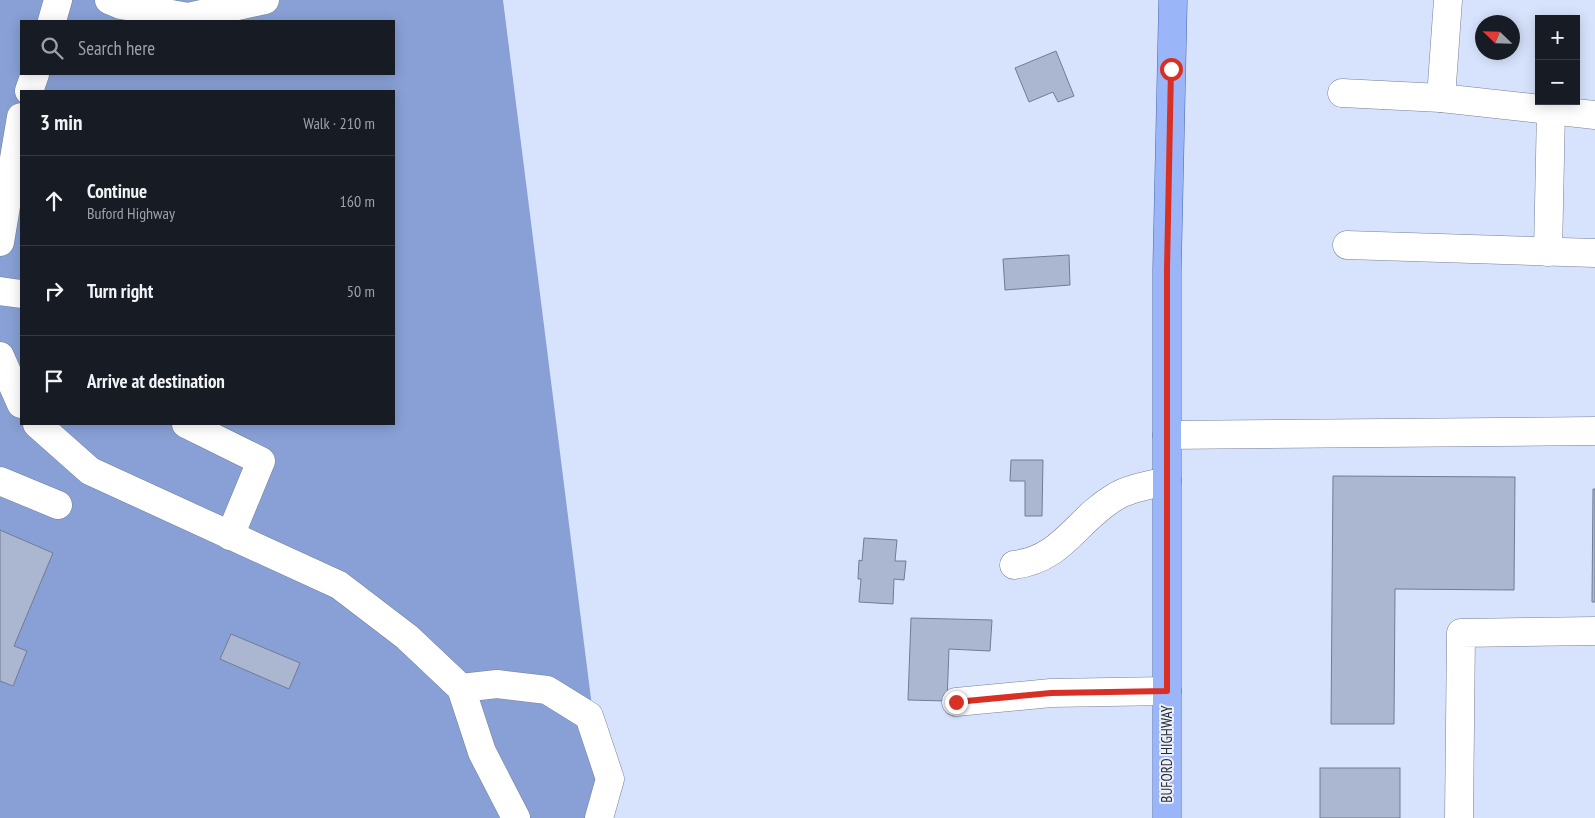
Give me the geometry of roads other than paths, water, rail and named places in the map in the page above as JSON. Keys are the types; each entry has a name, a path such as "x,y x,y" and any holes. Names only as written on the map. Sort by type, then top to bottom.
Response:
{"main road":[{"name":"BUFORD HIGHWAY","path":"1167,818 1167,269 1173,0"}],"street":[{"path":"52,20 58,0"},
{"path":"109,0 121,5 188,16 265,0"},
{"path":"1442,98 1448,0"},
{"path":"29,90 35,75"},
{"path":"1342,94 1442,98 1595,115"},
{"path":"1548,252 1551,110"},
{"path":"0,242 20,122"},
{"path":"1347,245 1595,253"},
{"path":"0,291 20,294"},
{"path":"0,356 13,397"},
{"path":"38,425 90,471 339,585 407,637 461,688 482,752 516,818"},
{"path":"188,425 261,461 230,536"},
{"path":"1167,435 1595,431"},
{"path":"1014,565 1039,559 1051,553 1099,508 1117,496 1167,480"},
{"path":"0,481 58,505"},
{"path":"1459,818 1461,633 1595,631"},
{"path":"461,688 497,684 547,690 589,716 610,779 599,818"},
{"path":"956,702 1051,693 1167,691"}]}
